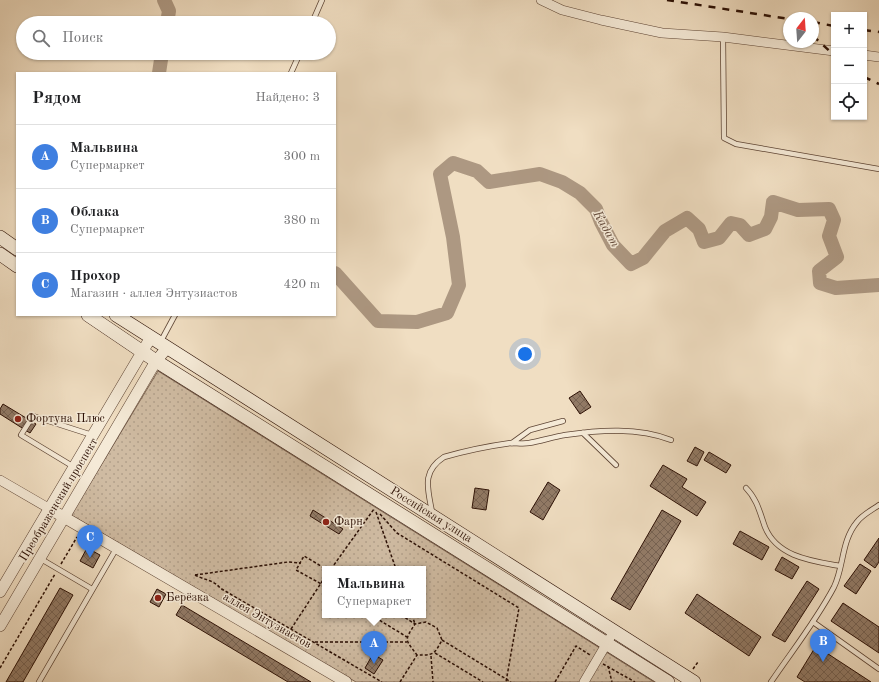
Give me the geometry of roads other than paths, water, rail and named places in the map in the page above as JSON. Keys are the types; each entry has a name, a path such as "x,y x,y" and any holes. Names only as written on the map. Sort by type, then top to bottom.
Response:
{"main road":[{"path":"0,236 16,248"},
{"path":"0,254 16,265"},
{"name":"Российская улица","path":"89,316 156,361 668,682"},
{"name":"Российская улица","path":"118,316 694,682"}],"street":[{"path":"541,0 562,10 662,33 723,37 831,51"},
{"path":"867,55 879,57"},
{"name":"Преображенский проспект","path":"0,592 94,436 142,352 159,343"},
{"name":"Преображенский проспект","path":"0,626 156,361 159,343"},
{"path":"0,480 50,509"},
{"name":"аллея Энтузиастов","path":"50,509 346,682"},
{"path":"584,682 614,631"}],"lane":[{"path":"315,16 322,0"},
{"path":"723,37 724,138 736,144 879,169"},
{"path":"291,72 297,60"},
{"path":"159,343 174,316"},
{"path":"75,468 21,435 33,416 94,436"},
{"path":"512,443 530,430 563,421"},
{"path":"432,516 428,488 429,473 437,462 444,457 512,443 529,443 564,435 583,433 613,431 642,432 659,435 671,440"},
{"path":"583,433 616,465"},
{"path":"746,488 756,501 769,536 782,549 804,559 840,566"},
{"path":"771,682 834,587 846,541 857,521 879,506"},
{"path":"39,682 117,548"},
{"path":"39,558 92,589"},
{"path":"812,622 879,669"}],"waterway":[{"name":"Кадат","path":"164,0 169,11 168,16"},
{"name":"Кадат","path":"159,72 161,60"},
{"name":"Кадат","path":"336,274 378,321 417,322 447,313 459,285 453,237 440,174 453,163 477,171 489,182 540,174 562,182 580,193 596,209 613,245 631,264 643,258 665,231 687,218 699,229 704,242 719,238 731,223 740,225 749,235 765,229 771,217 773,202 798,210 829,209 834,220 829,236 837,257 819,271 820,283 836,288 879,285"}],"railway":[{"path":"667,0 783,18"},
{"path":"819,23 831,25"},
{"path":"867,30 879,32"},
{"path":"819,41 831,52"},
{"path":"867,78 879,84"}],"place":[{"name":"Фортуна Плюс","path":"18,419"},
{"name":"Фарн","path":"326,522"},
{"name":"Прохор","path":"90,558"},
{"name":"Берёзка","path":"158,598"},
{"name":"Облака","path":"823,662"},
{"name":"Мальвина","path":"374,664"}]}
